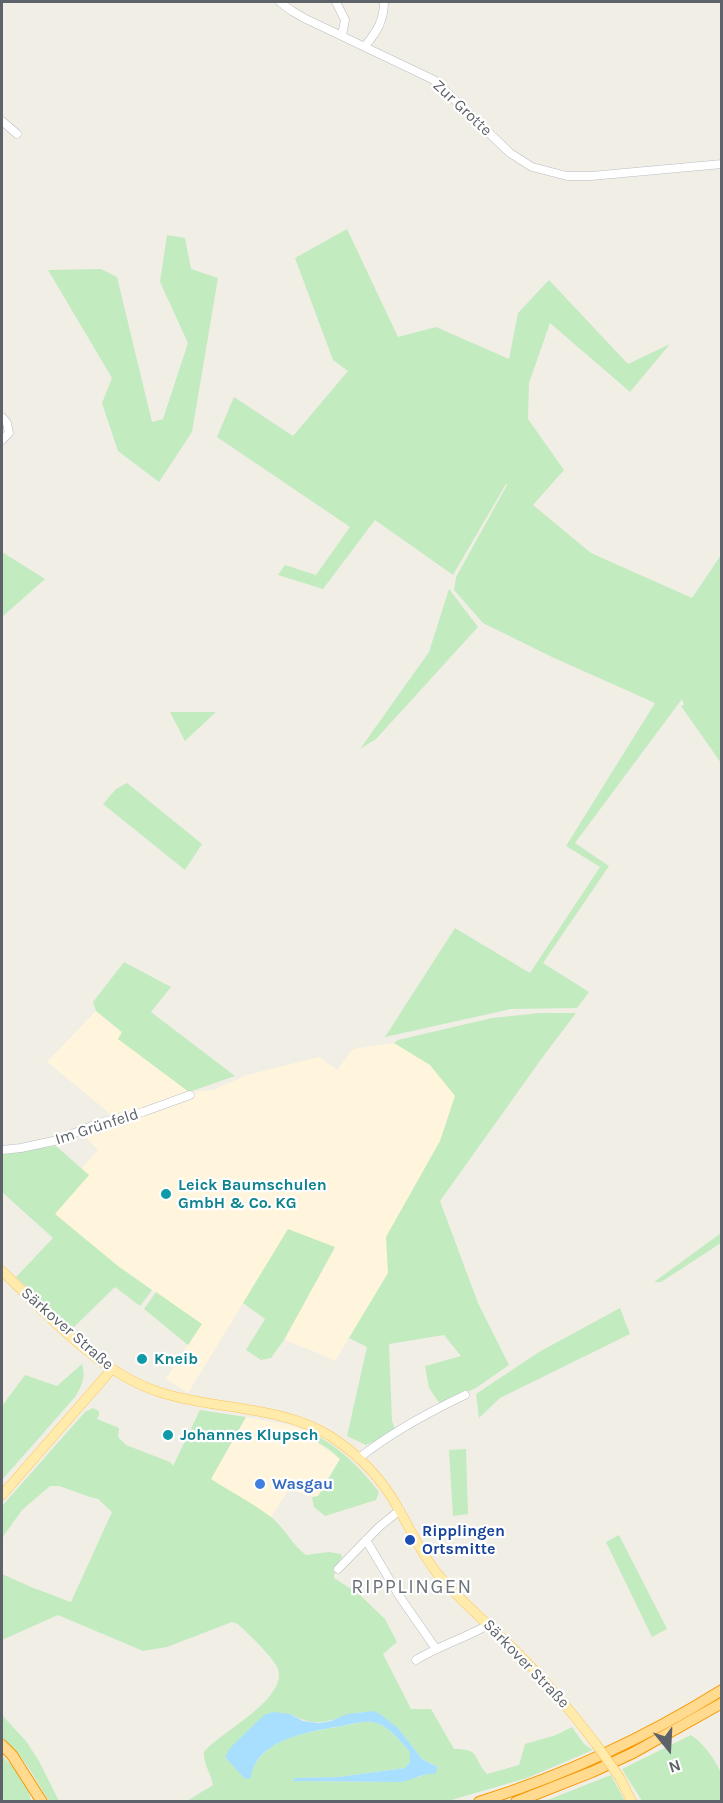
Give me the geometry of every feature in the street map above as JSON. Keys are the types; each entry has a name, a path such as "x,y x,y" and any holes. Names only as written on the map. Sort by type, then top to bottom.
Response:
{"highway":[{"path":"479,1802 544,1780 618,1748 672,1720 722,1690"},
{"path":"516,1802 633,1753 722,1703"},
{"path":"2,1745 12,1755 42,1802"}],"main road":[{"name":"Särkover Straße","path":"2,1272 92,1355 143,1386 187,1400 262,1413 310,1427 328,1435 359,1458 386,1489 432,1566 455,1593 532,1668 573,1714 620,1778 632,1802"},
{"path":"2,1496 112,1369"}],"street":[{"name":"Zur Grotte","path":"280,2 304,18 434,80 510,153 532,167 567,176 591,176 722,164"},
{"path":"336,2 345,20 342,35"},
{"path":"365,46 382,19 384,2"},
{"path":"2,121 16,134"},
{"path":"2,417 9,428 9,433 2,440"},
{"name":"Im Grünfeld","path":"2,1150 48,1143 72,1136 107,1120 143,1112 190,1095"},
{"path":"359,1458 430,1411 465,1395"},
{"path":"338,1569 379,1527 400,1510"},
{"path":"366,1540 400,1597 436,1649"},
{"path":"416,1660 488,1625"}],"shaded area":[{"name":"Leick Baumschulen GmbH & Co. KG","path":"96,1011 122,1033 118,1039 189,1092 213,1090 247,1075 319,1057 337,1070 353,1049 394,1043 430,1065 455,1095 440,1141 386,1237 388,1273 335,1361 284,1340 335,1248 288,1230 188,1393 166,1379 201,1324 118,1266 55,1214 88,1175 81,1169 98,1150 86,1138 95,1129 90,1124 110,1115 47,1062"},
{"path":"246,1417 308,1431 319,1437 316,1442 340,1459 318,1496 312,1497 289,1489 271,1517 211,1479"}],"green space":[{"path":"347,229 398,337 436,327 509,359 518,313 549,280 628,364 670,344 630,392 550,323 529,383 528,419 564,470 533,505 591,553 692,598 721,555 721,763 681,706 684,705 682,699 575,843 609,866 543,963 589,992 577,1008 511,1009 385,1037 455,928 530,973 600,867 566,846 655,703 483,623 454,590 456,577 506,484 453,575 375,520 323,589 278,575 285,565 316,575 350,527 217,437 234,397 293,436 348,371 333,360 295,258"},
{"path":"167,235 185,238 191,269 218,278 192,432 159,482 118,451 102,403 112,378 48,270 101,269 117,277 152,422 163,419 188,343 160,282"},
{"path":"2,552 45,579 2,617"},
{"path":"449,589 478,627 376,739 360,749 429,652"},
{"path":"170,712 216,712 185,741"},
{"path":"127,783 202,844 185,870 103,804 116,789"},
{"path":"124,962 171,987 151,1012 235,1076 189,1092 118,1039 122,1032 96,1011 93,1002"},
{"path":"540,1013 576,1013 440,1201 478,1303 509,1365 476,1388 440,1404 429,1388 425,1366 461,1356 444,1335 389,1344 392,1421 395,1429 366,1445 347,1436 367,1347 349,1338 388,1273 386,1237 440,1141 455,1096 430,1065 394,1043 398,1040 492,1018"},
{"path":"56,1146 89,1175 55,1214 118,1266 152,1290 140,1306 115,1287 71,1330 16,1277 53,1238 2,1192 2,1154"},
{"path":"288,1229 335,1247 284,1340 271,1358 261,1360 246,1350 265,1319 243,1303"},
{"path":"721,1233 721,1243 661,1282 654,1282"},
{"path":"156,1292 202,1324 188,1345 144,1309"},
{"path":"620,1308 630,1334 500,1398 479,1418 476,1394 539,1352"},
{"path":"82,1364 83,1381 75,1397 2,1480 2,1406 25,1375 57,1386"},
{"path":"93,1408 99,1411 97,1419 119,1428 118,1437 126,1445 170,1462 173,1466 200,1410 246,1417 211,1479 271,1517 306,1555 329,1552 341,1554 342,1557 335,1568 334,1578 359,1594 385,1619 397,1642 383,1654 411,1709 431,1709 454,1749 463,1749 473,1753 487,1774 519,1765 525,1744 556,1735 572,1727 584,1744 593,1750 527,1778 448,1801 187,1801 213,1785 204,1752 266,1701 275,1689 279,1677 273,1660 238,1624 232,1622 167,1647 143,1651 58,1615 2,1640 2,1574 71,1602 112,1512 98,1499 59,1486 50,1486 22,1510 2,1538 2,1506 85,1412","holes":["363,1712 398,1728 422,1759 438,1767 422,1776 399,1782 293,1781 294,1778 338,1777 405,1768 410,1762 410,1752 396,1736 379,1724 370,1722 310,1732 289,1738 261,1756 246,1779 225,1757 290,1714 310,1722 319,1722"]},
{"path":"319,1437 344,1454 366,1476 379,1492 376,1500 325,1516 314,1507 312,1497 318,1496 340,1459 316,1441"},
{"path":"466,1449 468,1514 453,1516 449,1450"},
{"path":"619,1535 667,1629 652,1637 606,1542"},
{"path":"2,1715 26,1741 59,1801 49,1801 22,1759 2,1738"},
{"path":"691,1735 708,1752 721,1773 721,1801 642,1801 622,1769"},
{"path":"2,1756 20,1776 31,1801 2,1799"},
{"path":"611,1775 625,1801 545,1801"}],"water":[{"path":"373,1711 398,1728 422,1759 438,1767 435,1774 399,1782 293,1781 294,1778 338,1777 405,1768 410,1762 410,1752 388,1730 379,1724 370,1722 301,1734 287,1739 263,1754 255,1765 251,1778 245,1779 225,1757 231,1747 264,1715 273,1712 290,1714 303,1721 319,1723 347,1714"}],"place":[{"name":"Leick Baumschulen GmbH & Co. KG","path":"166,1194"},
{"name":"Kneib","path":"142,1359"},
{"name":"Johannes Klupsch","path":"168,1435"},
{"name":"Wasgau","path":"260,1484"},
{"name":"Ripplingen Ortsmitte","path":"410,1540"}],"district":[{"name":"RIPPLINGEN","path":"412,1587"}]}
